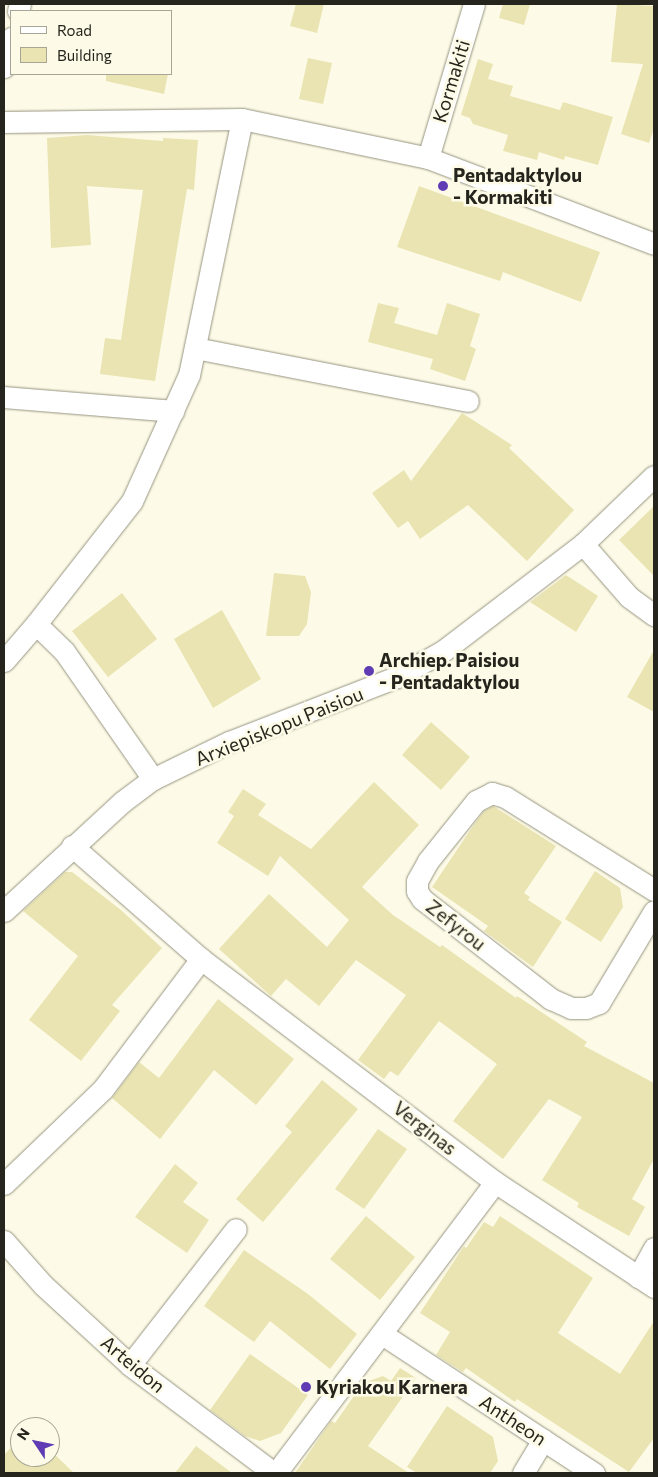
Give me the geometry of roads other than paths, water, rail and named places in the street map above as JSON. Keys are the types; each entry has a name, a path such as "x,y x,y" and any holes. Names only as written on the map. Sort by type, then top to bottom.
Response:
{"street":[{"name":"Kormakiti","path":"428,158 474,4"},
{"path":"4,67 10,42"},
{"path":"4,662 132,501 173,411 189,374 242,119"},
{"path":"4,122 242,119 428,158 654,244"},
{"path":"194,348 468,401"},
{"path":"4,396 173,411"},
{"name":"Arxiepiskopu Paisiou","path":"4,911 72,846 153,779 229,742 397,678 443,651 583,544 654,476"},
{"path":"583,544 629,597 654,615"},
{"path":"36,624 64,651 153,779"},
{"name":"Zefyrou","path":"654,890 505,797 492,793 476,801 428,861 417,881 417,891 422,900 551,1000 571,1008 586,1008 598,1003 654,911"},
{"name":"Verginas","path":"72,846 201,960 495,1182 646,1282"},
{"path":"4,1184 103,1089 201,960"},
{"path":"275,1473 382,1334 495,1182"},
{"path":"130,1365 236,1229"},
{"name":"Arteidon","path":"4,1241 43,1284 130,1365 275,1473"},
{"path":"646,1282 654,1248"},
{"name":"Antheon","path":"382,1334 594,1473"},
{"path":"523,1473 543,1440"}],"place":[{"name":"Pentadaktylou - Kormakiti","path":"443,186"},
{"name":"Archiep. Paisiou - Pentadaktylou","path":"369,671"},
{"name":"Kyriakou Karnera","path":"306,1387"}]}
